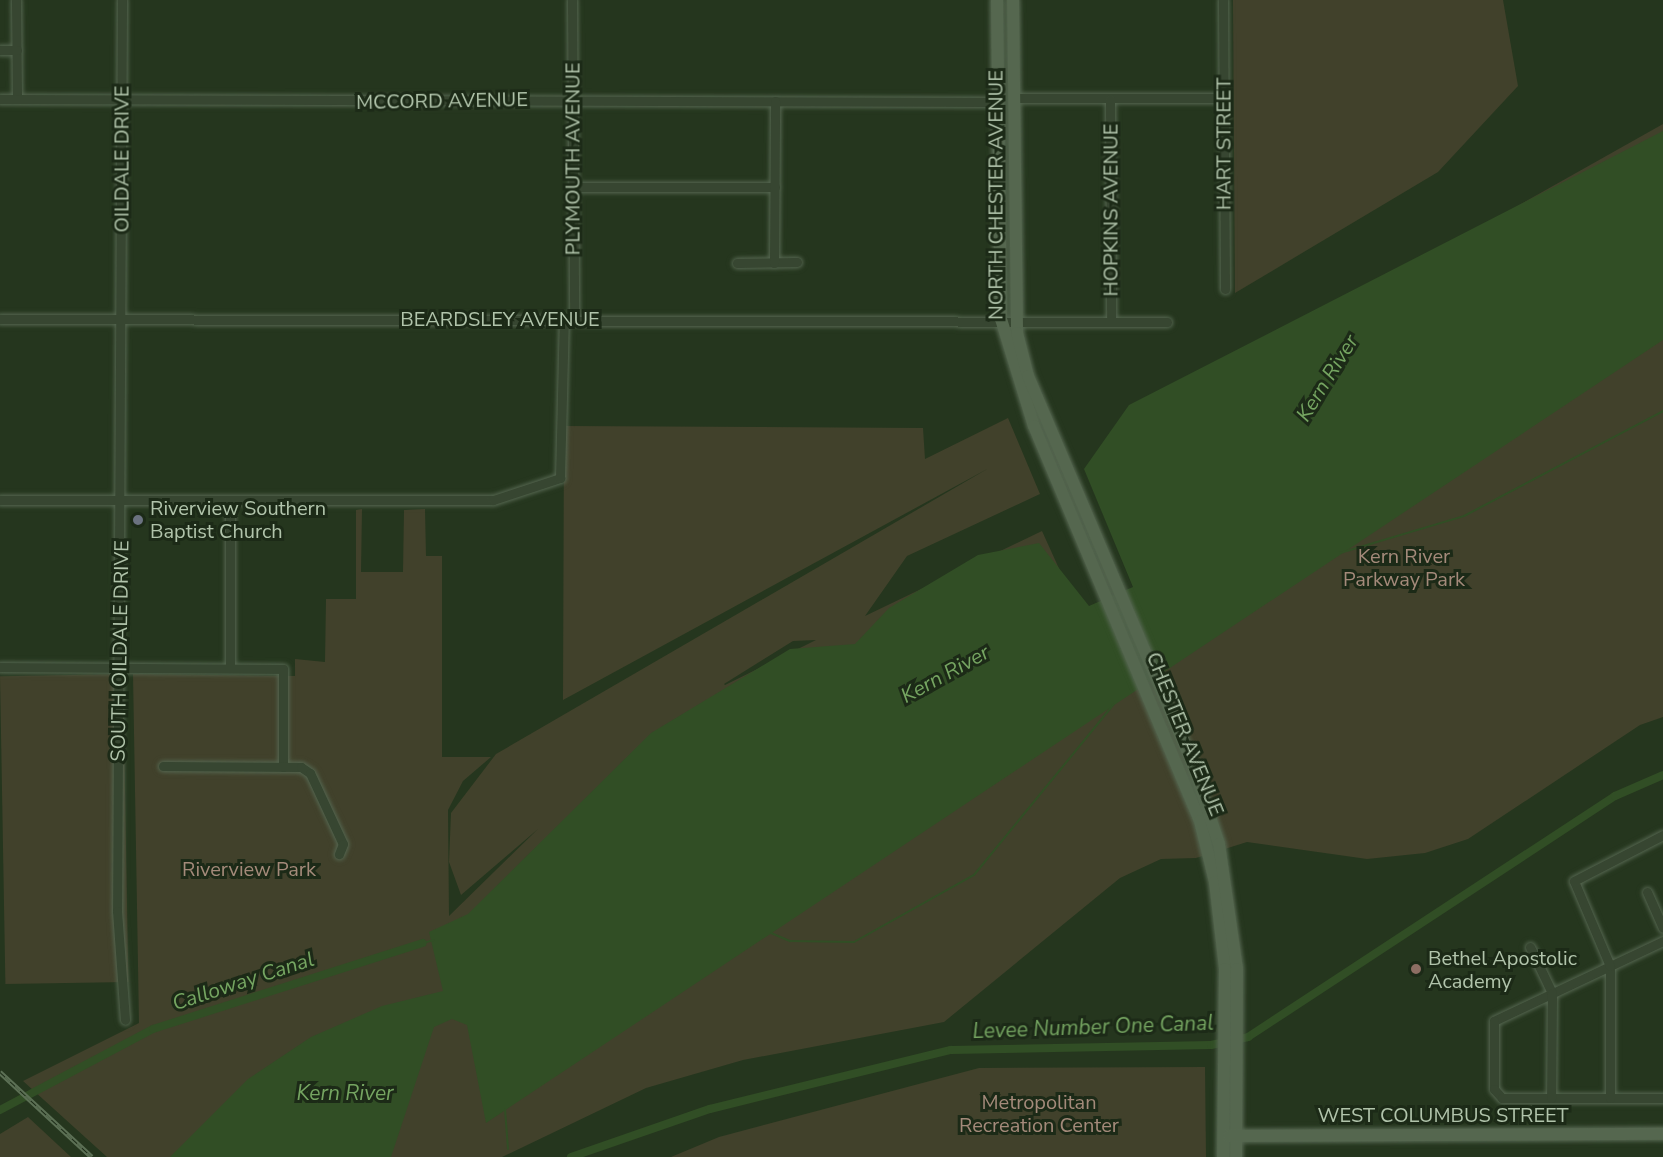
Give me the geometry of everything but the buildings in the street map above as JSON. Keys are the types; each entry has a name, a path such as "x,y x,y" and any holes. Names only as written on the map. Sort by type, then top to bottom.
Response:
{"main road":[{"name":"NORTH CHESTER AVENUE","path":"997,0 1001,319 1027,408 1101,582"},
{"name":"NORTH CHESTER AVENUE","path":"1013,0 1015,319 1028,376 1117,586"},
{"path":"999,75 1008,96 1015,99"},
{"path":"999,102 1015,136"},
{"name":"CHESTER AVENUE","path":"1101,582 1193,798 1215,882 1225,969 1224,1025 1230,1059 1236,1157"},
{"name":"CHESTER AVENUE","path":"1117,586 1205,794 1227,879 1238,1025 1230,1059 1223,1157"},
{"name":"WEST COLUMBUS STREET","path":"1223,1136 1663,1134"}],"street":[{"path":"16,0 17,99"},
{"name":"OILDALE DRIVE","path":"122,0 122,318"},
{"name":"PLYMOUTH AVENUE","path":"230,500 494,500 560,478 564,470 573,187 572,0"},
{"name":"HART STREET","path":"1223,0 1225,289"},
{"path":"0,50 17,50"},
{"path":"1015,99 1224,98"},
{"name":"MCCORD AVENUE","path":"0,99 999,102"},
{"name":"HOPKINS AVENUE","path":"1110,99 1112,321"},
{"path":"774,263 775,101"},
{"path":"573,187 775,187"},
{"path":"737,264 797,262"},
{"name":"SOUTH OILDALE DRIVE","path":"122,318 123,500 117,911 125,1020"},
{"name":"BEARDSLEY AVENUE","path":"0,319 1015,319 1167,322"},
{"path":"0,500 230,500 230,668"},
{"path":"0,667 283,669 283,767"},
{"path":"163,766 283,767 310,773 343,844 339,854"},
{"path":"1610,1098 1610,966 1574,886 1581,875 1663,835"},
{"path":"1647,892 1663,928"},
{"path":"1663,941 1494,1021 1497,1093 1502,1098 1663,1098"},
{"path":"1530,947 1552,993 1551,1098"}],"green space":[{"path":"1233,0 1503,0 1518,86 1438,172 1235,293"},
{"name":"Kern River Parkway Park","path":"1663,124 1663,717 1640,725 1468,839 1425,853 1367,859 1247,842 1196,858 1161,859 1120,878 944,1022 743,1060 646,1088 502,1157 107,1157 23,1081 139,1023 133,674 295,676 295,659 325,662 326,599 356,599 356,510 362,509 361,572 403,572 404,510 425,509 426,556 442,556 442,757 491,757 463,781 448,810 449,916 538,829 461,895 449,862 451,813 496,754 989,468 563,700 564,426 923,428 925,459 1008,418 1040,494 907,556 865,616 1042,531 1081,617 1145,586 1143,417","holes":["816,640 725,685 793,641"]},
{"path":"123,674 128,982 5,984 0,676"},
{"name":"Metropolitan Recreation Center","path":"1205,1067 1206,1157 671,1157 719,1137 979,1068"},
{"path":"28,1117 71,1157 0,1157 0,1134"}],"water":[{"name":"Kern River","path":"1663,131 1663,340 486,1123 467,1025 452,1019 434,1027 391,1157 170,1157 248,1079 311,1037 382,1006 443,991 429,932 468,914 651,733 790,649 855,644 889,608 978,555 1039,543 1089,606 1133,587 1084,469 1129,405"}],"waterway":[{"path":"1340,553 1464,516 1663,411"},
{"path":"771,933 790,941 854,942 974,875 1113,705"},
{"name":"Levee Number One Canal","path":"571,1157 710,1109 951,1050 1211,1045 1248,1037 1615,796 1663,775"},
{"name":"Calloway Canal","path":"423,943 434,940"},
{"name":"Calloway Canal","path":"0,1110 153,1029 423,943"},
{"path":"505,1109 508,1149"}],"railway":[{"path":"0,1072 92,1157"}],"place":[{"name":"Riverview Southern Baptist Church","path":"138,520"},
{"name":"Bethel Apostolic Academy","path":"1416,969"}],"park label":[{"name":"Riverview Park","path":"249,869"}]}
